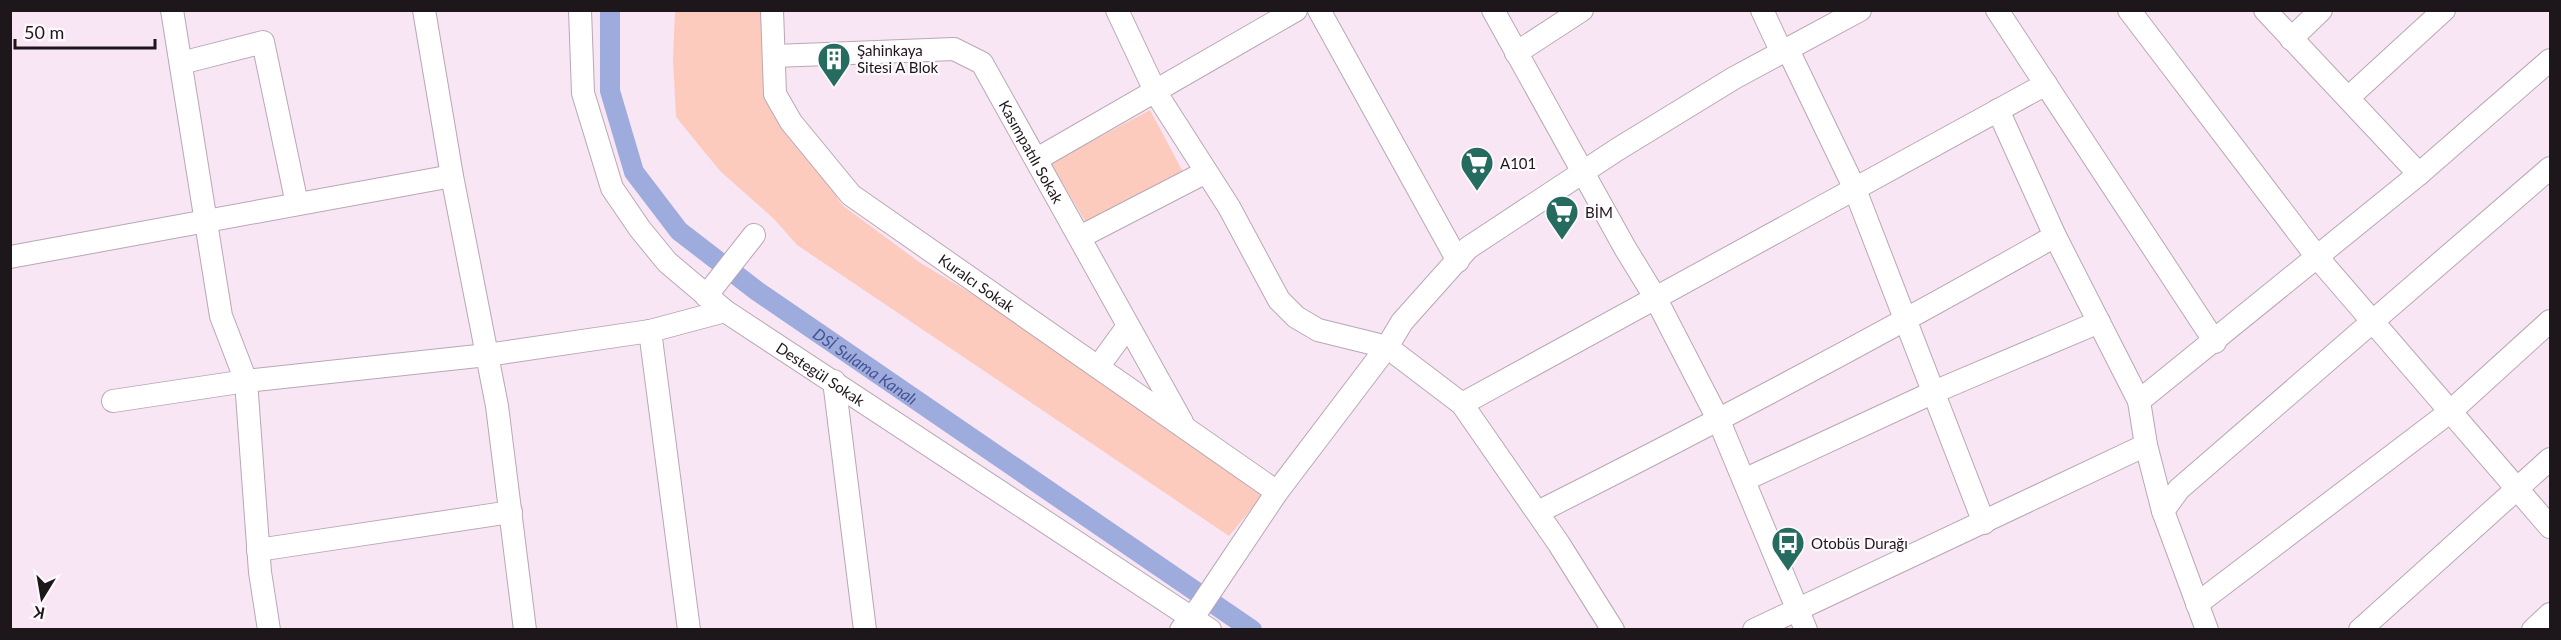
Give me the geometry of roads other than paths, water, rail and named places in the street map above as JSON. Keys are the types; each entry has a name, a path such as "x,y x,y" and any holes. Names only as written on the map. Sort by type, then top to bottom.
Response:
{"street":[{"path":"172,10 221,316 246,381 258,550 269,630"},
{"path":"424,10 452,176 497,406 525,630"},
{"name":"Destegül Sokak","path":"580,10 583,93 612,188 640,229 667,262 724,311 834,381 1210,630"},
{"name":"Kuralcı Sokak","path":"772,10 775,94 791,122 851,195 1277,492"},
{"path":"1117,10 1156,93 1229,207 1279,300 1296,317 1318,330 1388,347 1462,404 1538,512 1613,630"},
{"path":"1037,159 1156,93 1296,10"},
{"path":"1319,10 1458,261"},
{"path":"1492,10 1655,297 1719,421 1802,620"},
{"path":"1516,53 1582,10"},
{"path":"1762,10 1854,187 1984,524"},
{"path":"1191,618 1277,492 1388,347 1402,322 1468,248 1582,171 1734,78 1860,10"},
{"path":"1997,10 2215,342"},
{"path":"2129,10 2317,257 2550,527"},
{"path":"2265,10 2420,174"},
{"path":"2291,39 2321,10"},
{"path":"2348,98 2444,10"},
{"path":"181,63 263,42 297,204"},
{"name":"Kasımpatılı Sokak","path":"775,56 954,49 982,63 1184,426"},
{"path":"2139,401 2215,342 2420,174 2550,60"},
{"path":"1462,404 1854,187 2046,84"},
{"path":"1998,110 2055,236 2139,401 2146,445 2163,511 2207,630"},
{"path":"2163,511 2179,489 2550,168"},
{"path":"1080,237 1206,172"},
{"path":"10,257 452,176"},
{"path":"706,296 754,235"},
{"path":"1538,512 1719,421 1906,321 2055,236"},
{"path":"113,401 246,381 487,355 650,332 724,311"},
{"path":"2197,604 2451,411 2550,321"},
{"path":"1744,480 1934,392 2099,322"},
{"path":"1098,367 1128,326"},
{"path":"650,332 690,630"},
{"path":"834,381 865,630"},
{"path":"1754,630 1802,620 1984,524 2146,445"},
{"path":"2360,630 2550,459"},
{"path":"258,550 510,512"},
{"path":"2533,630 2550,614"}],"waterway":[{"name":"DSİ Sulama Kanalı","path":"610,10 610,91 634,172 679,231 757,291 1252,630"}],"place":[{"name":"Şahinkaya Sitesi A Blok","path":"834,88"},
{"name":"A101","path":"1477,192"},
{"name":"BİM","path":"1562,241"},
{"name":"Otobüs Durağı","path":"1788,572"}]}
